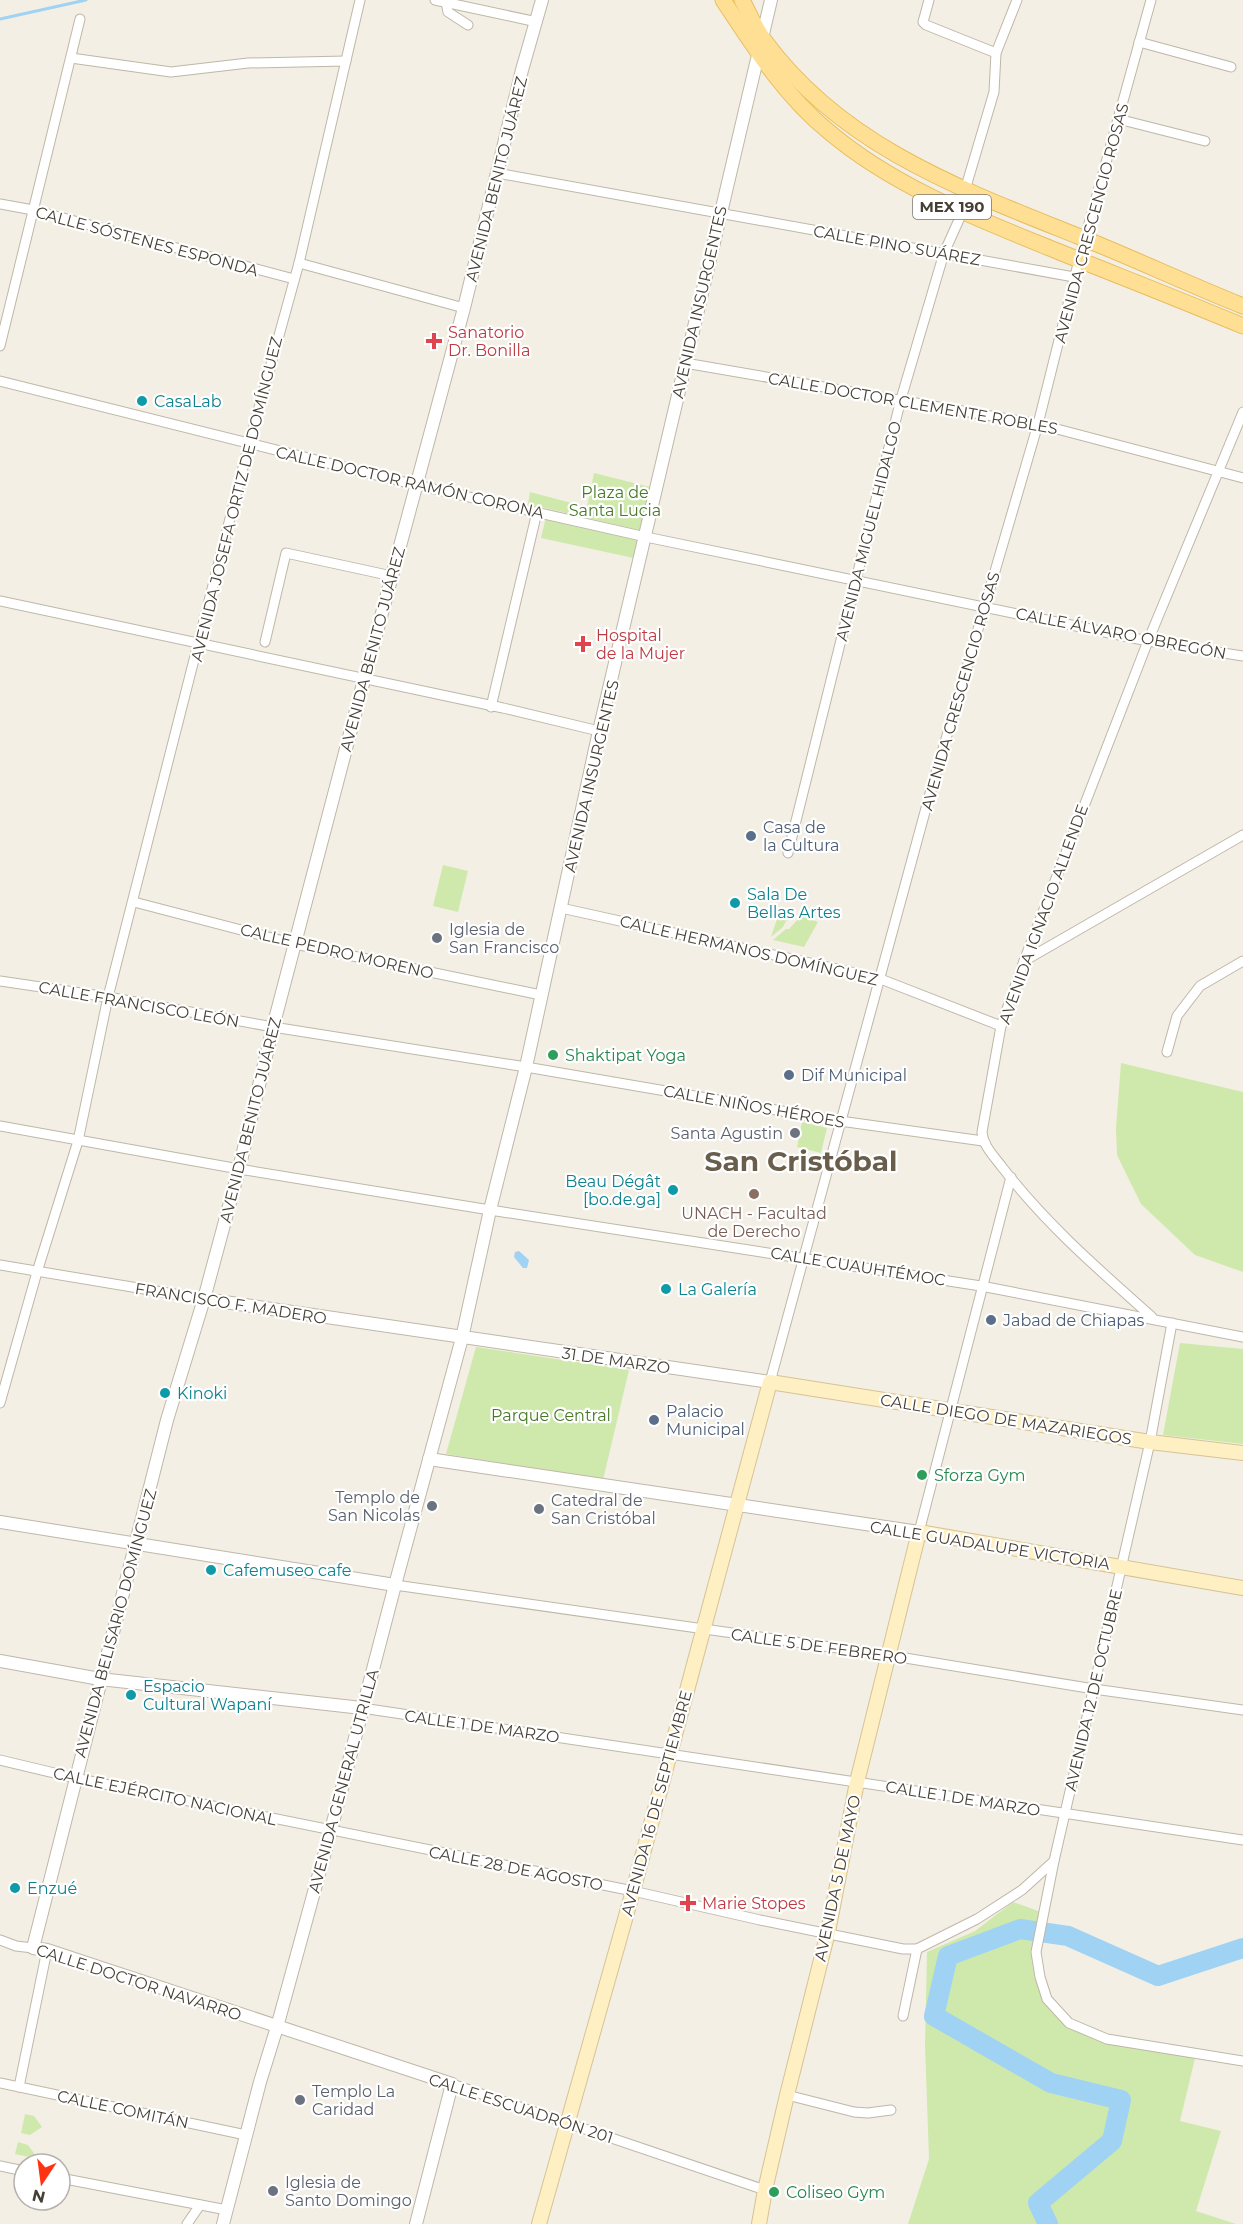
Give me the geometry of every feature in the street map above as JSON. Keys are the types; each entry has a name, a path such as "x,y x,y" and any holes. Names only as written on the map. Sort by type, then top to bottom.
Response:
{"main road":[{"name":"MEX 190","path":"723,0 760,46 790,94 829,132 890,174 962,213 1243,326"},
{"name":"MEX 190","path":"742,0 760,46 843,119 878,145 965,190 1243,306"},
{"name":"CALLE DIEGO DE MAZARIEGOS","path":"770,1382 1150,1442 1243,1453"},
{"name":"AVENIDA 16 DE SEPTIEMBRE","path":"539,2224 633,1891 770,1382"},
{"name":"CALLE GUADALUPE VICTORIA","path":"919,1532 1243,1588"},
{"name":"AVENIDA 5 DE MAYO","path":"759,2224 787,2095 828,1932 857,1782 919,1532"}],"street":[{"name":"AVENIDA JOSEFA ORTIZ DE DOMÍNGUEZ","path":"0,1403 37,1272 78,1141 108,997 249,444 299,263 360,0"},
{"path":"435,0 537,22"},
{"name":"AVENIDA BENITO JUÁREZ","path":"204,1299 364,680 464,308 522,70 542,0"},
{"name":"AVENIDA INSURGENTES","path":"462,1338 490,1210 526,1067 599,731 771,0"},
{"path":"928,0 922,22 996,53"},
{"path":"965,190 994,92 996,53 1017,0"},
{"name":"AVENIDA CRESCENCIO ROSAS","path":"770,1382 878,978 1038,424 1074,278 1151,0"},
{"path":"446,2 448,12 468,25"},
{"path":"0,346 80,20"},
{"path":"1140,42 1231,67"},
{"path":"71,58 171,72 249,63 346,61"},
{"path":"1118,119 1205,141"},
{"name":"CALLE PINO SUÁREZ","path":"497,173 1074,278"},
{"name":"CALLE SÓSTENES ESPONDA","path":"0,204 33,210 294,279"},
{"name":"AVENIDA MIGUEL HIDALGO","path":"788,853 901,399 944,253 962,213"},
{"path":"299,263 464,308"},
{"name":"CALLE DOCTOR CLEMENTE ROBLES","path":"685,363 1038,424 1243,478"},
{"name":"CALLE DOCTOR RAMÓN CORONA","path":"0,381 416,485 646,537"},
{"name":"AVENIDA IGNACIO ALLENDE","path":"983,1141 982,1132 1001,1026 1024,961 1148,640 1243,412"},
{"path":"491,707 537,512"},
{"name":"CALLE ÁLVARO OBREGÓN","path":"646,537 1148,640 1243,656"},
{"path":"265,642 286,553 392,576"},
{"path":"0,601 199,642 599,731"},
{"path":"1024,961 1243,835"},
{"name":"CALLE PEDRO MORENO","path":"134,902 295,944 541,995"},
{"name":"CALLE HERMANOS DOMÍNGUEZ","path":"561,908 878,978 1001,1026"},
{"path":"1167,1052 1177,1016 1200,986 1243,961"},
{"name":"CALLE FRANCISCO LEÓN","path":"0,981 526,1067"},
{"name":"CALLE NIÑOS HÉROES","path":"526,1067 840,1121 983,1141"},
{"name":"CALLE CUAUHTÉMOC","path":"0,1126 239,1169 490,1210 981,1286 1243,1337"},
{"path":"983,1141 1069,1243 1154,1318"},
{"path":"919,1532 1011,1177"},
{"name":"FRANCISCO F. MADERO","path":"0,1265 462,1338"},
{"name":"AVENIDA BELISARIO DOMÍNGUEZ","path":"33,1948 167,1420 204,1299"},
{"name":"AVENIDA 12 DE OCTUBRE","path":"1065,1814 1150,1442 1172,1323"},
{"name":"31 DE MARZO","path":"462,1338 770,1382"},
{"name":"AVENIDA GENERAL UTRILLA","path":"223,2224 462,1338"},
{"name":"CALLE GUADALUPE VICTORIA","path":"429,1459 919,1532"},
{"path":"0,1522 394,1585"},
{"name":"CALLE 5 DE FEBRERO","path":"394,1585 887,1655 1094,1689 1243,1710"},
{"path":"0,1661 100,1679 362,1708"},
{"name":"CALLE 1 DE MARZO","path":"362,1708 1243,1840"},
{"name":"CALLE EJÉRCITO NACIONAL","path":"0,1760 75,1778 331,1830"},
{"path":"1065,1814 1036,1952 1047,2000 1069,2023 1107,2039 1243,2061"},
{"name":"CALLE 28 DE AGOSTO","path":"331,1830 633,1891 760,1920 903,1949 917,1949"},
{"path":"903,2016 917,1949 977,1919 1022,1890 1054,1861"},
{"name":"CALLE DOCTOR NAVARRO","path":"0,1940 16,1946 46,1950 277,2027"},
{"path":"19,2087 46,1950"},
{"name":"CALLE ESCUADRÓN 201","path":"277,2027 765,2190"},
{"name":"CALLE COMITÁN","path":"0,2083 246,2134"},
{"path":"416,2224 452,2084"},
{"path":"787,2095 854,2112 891,2110"},
{"path":"72,2180 227,2210"},
{"path":"188,2224 200,2205"}],"green space":[{"name":"Plaza de Santa Lucia","path":"594,473 650,487 643,531 528,504 530,492 587,507"},
{"path":"546,517 640,538 638,559 541,538"},
{"path":"443,865 468,871 458,912 433,906"},
{"path":"780,910 796,914 771,937"},
{"path":"801,916 818,922 804,947 773,940 789,929"},
{"path":"1121,1063 1243,1092 1243,1272 1195,1255 1141,1204 1117,1155 1116,1128"},
{"path":"802,1122 827,1128 821,1153 797,1147"},
{"path":"1180,1343 1243,1349 1243,1444 1163,1435"},
{"name":"Parque Central","path":"476,1347 629,1370 603,1480 446,1454"},
{"path":"1013,1902 1041,1912 1036,1978 1067,2025 1107,2042 1196,2054 1180,2121 1221,2131 1196,2211 1236,2224 908,2224 929,2159 925,2045 927,1952 975,1931"},
{"path":"25,2114 34,2116 42,2127 30,2135 21,2133"},
{"path":"18,2142 28,2145 33,2152 16,2152"}],"water":[{"path":"519,1251 529,1260 527,1268 523,1268 514,1257 515,1252"}],"waterway":[{"path":"0,19 86,0"},
{"path":"1048,2224 1038,2203 1112,2141 1121,2100 1051,2083 934,2016 948,1956 1020,1929 1068,1936 1158,1976 1243,1948"}],"place":[{"name":"Sanatorio Dr. Bonilla","path":"434,341"},
{"name":"CasaLab","path":"142,401"},
{"name":"Hospital de la Mujer","path":"583,644"},
{"name":"Casa de la Cultura","path":"751,836"},
{"name":"Sala De Bellas Artes","path":"735,903"},
{"name":"Iglesia de San Francisco","path":"437,938"},
{"name":"Shaktipat Yoga","path":"553,1055"},
{"name":"Dif Municipal","path":"789,1075"},
{"name":"Santa Agustin","path":"795,1133"},
{"name":"Beau Dégât [bo.de.ga]","path":"673,1190"},
{"name":"UNACH - Facultad de Derecho","path":"754,1194"},
{"name":"La Galería","path":"666,1289"},
{"name":"Jabad de Chiapas","path":"991,1320"},
{"name":"Kinoki","path":"165,1393"},
{"name":"Palacio Municipal","path":"654,1420"},
{"name":"Sforza Gym","path":"922,1475"},
{"name":"Templo de San Nicolas","path":"432,1506"},
{"name":"Catedral de San Cristóbal","path":"539,1509"},
{"name":"Cafemuseo cafe","path":"211,1570"},
{"name":"Espacio Cultural Wapaní","path":"131,1695"},
{"name":"Enzué","path":"15,1888"},
{"name":"Marie Stopes","path":"688,1903"},
{"name":"Templo La Caridad","path":"300,2100"},
{"name":"Iglesia de Santo Domingo","path":"273,2191"},
{"name":"Coliseo Gym","path":"774,2192"}],"district":[{"name":"San Cristóbal","path":"801,1161"}]}
